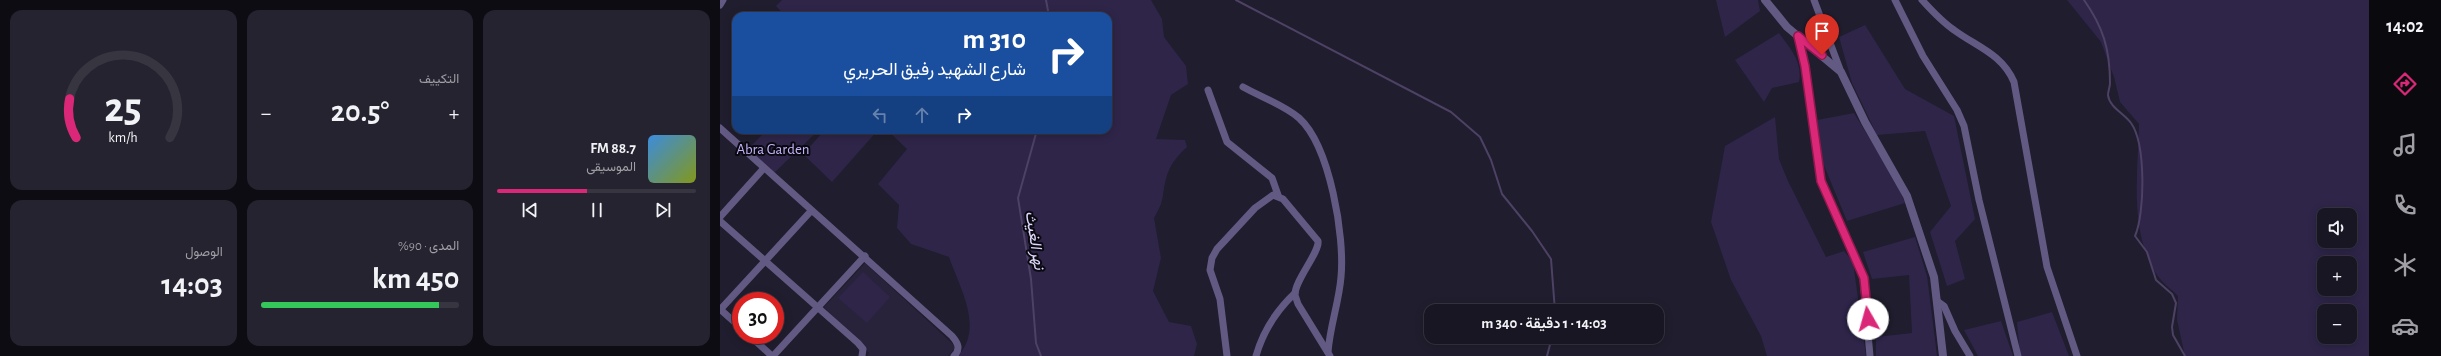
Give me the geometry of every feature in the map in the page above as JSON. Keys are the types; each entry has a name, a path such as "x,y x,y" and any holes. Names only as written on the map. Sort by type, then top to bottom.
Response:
{"street":[{"path":"720,5 723,0"},
{"path":"1765,0 1780,19 1841,72"},
{"path":"1814,0 1841,72 1865,122 1907,196 1934,277 1942,356"},
{"path":"1896,0 1923,56 1957,110 1964,126 1979,200 2018,356"},
{"path":"1922,0 1944,23 2002,61 2014,82 2047,267 2077,356"},
{"path":"1798,36 1805,66 1821,181 1864,278 1870,356"},
{"path":"1243,87 1300,119 1316,140 1325,162 1336,210 1342,271 1329,354"},
{"path":"1208,90 1227,142 1272,178 1278,195 1294,211 1318,244 1295,292 1282,305 1264,334 1256,356"},
{"path":"720,128 811,211 865,256 952,336 959,345 959,349 954,356"},
{"path":"720,217 764,168"},
{"path":"1227,356 1220,299 1210,270 1212,258 1217,249 1255,208 1271,196 1278,195"},
{"path":"732,320 720,310 811,211"},
{"path":"720,221 818,306 858,343 863,349 862,356"},
{"path":"759,344 772,356 865,256"},
{"path":"1295,292 1298,304 1329,354"},
{"path":"1937,301 1944,306 1955,331 1970,356"}],"shaded area":[{"path":"865,263 956,347 948,356 867,356 869,353 824,307"}],"green space":[{"path":"782,0 1151,0 1162,19 1164,37 1186,66 1188,84 1171,95 1156,139 1185,140 1187,147 1171,166 1167,174 1162,202 1154,218 1161,258 1153,291 1169,322 1191,326 1197,344 1194,356 958,356 966,345 969,333 969,320 964,295 949,257 911,244 897,228 899,205 878,184 907,149 891,134 1112,134 1112,12 781,12 776,6"},
{"path":"1716,0 1758,0 1760,11 1725,37"},
{"path":"2067,0 2369,0 2369,356 2185,356 2177,320 2178,296 2155,272 2141,237 2137,200 2139,124 2120,102 2114,77 2101,42"},
{"path":"1865,25 1905,89 1954,116 1975,219 1955,241 1965,279 1947,286 1930,232 1951,206 1925,131 1877,135 1852,83 1839,37"},
{"path":"1779,33 1795,56 1799,68 1799,82 1772,88 1764,102 1735,60"},
{"path":"1854,113 1897,183 1905,203 1847,221 1823,163 1817,120"},
{"path":"1775,117 1779,159 1788,181 1826,257 1844,251 1853,262 1866,356 1767,356 1761,336 1731,280 1711,222 1725,146"},
{"name":"Abra Garden","path":"763,134 815,134 773,174 748,149"},
{"path":"821,134 874,134 832,182 803,154"},
{"path":"1915,237 1927,276 1937,356 1876,356 1876,337 1912,333 1909,275 1872,279 1863,252"},
{"path":"863,272 890,297 867,323 838,298"},
{"path":"2052,312 2069,356 2020,356 2017,322"},
{"path":"2001,321 2013,356 1978,356 1964,330"}],"waterway":[{"name":"نهر الغيث","path":"1046,0 1048,12"},
{"path":"1236,0 1451,112 1480,137 1491,160 1502,194 1532,231 1551,259 1554,304"},
{"path":"2084,0 2101,29 2107,49 2110,71 2109,99 2114,107 2131,123 2136,133 2139,146 2142,196 2141,212 2135,236 2147,252 2156,280 2172,294 2176,303 2172,327 2173,335 2185,356"},
{"name":"نهر الغيث","path":"1036,134 1018,198 1031,279 1036,343 1041,356"},
{"path":"1547,356 1550,344"}],"route":[{"path":"1822,55 1798,36 1805,66 1821,181 1841,223 1864,278 1868,319"}]}
